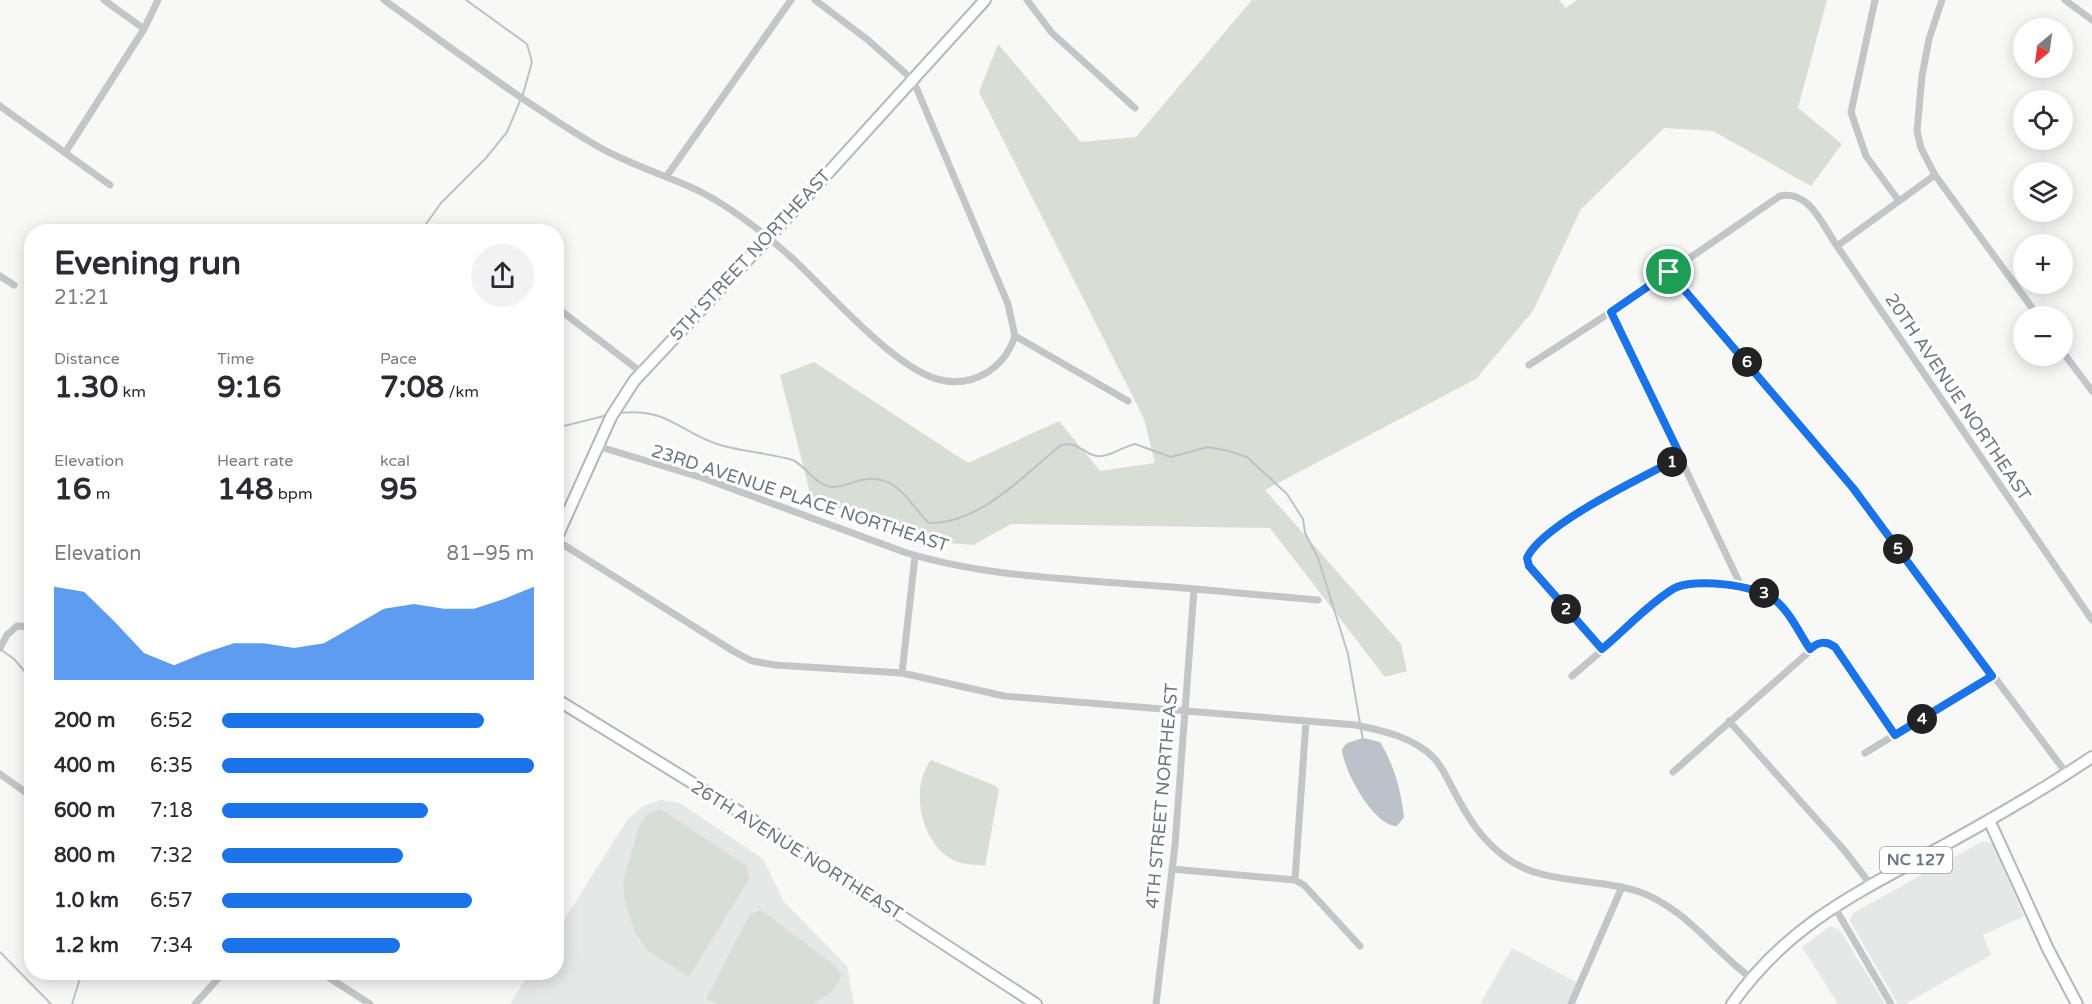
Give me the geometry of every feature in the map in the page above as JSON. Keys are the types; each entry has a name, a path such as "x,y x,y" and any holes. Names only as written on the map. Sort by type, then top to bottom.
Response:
{"street":[{"path":"104,0 144,29"},
{"path":"65,153 144,29 158,0"},
{"path":"384,0 549,116 620,159 666,177 724,205 767,238 895,355 921,373 941,380 962,382 996,368 1006,357 1015,336 1008,304 913,81 868,40 816,0"},
{"path":"666,177 675,160 791,0"},
{"name":"5TH STREET NORTHEAST","path":"564,521 597,446 622,398 641,372 913,81 985,0"},
{"path":"1027,0 1052,33 1135,108"},
{"path":"1875,0 1851,112 1866,156 1899,201"},
{"path":"1942,0 1929,39 1922,76 1917,131 1921,148 1935,175 2031,306"},
{"path":"2065,0 2092,20"},
{"path":"0,106 110,185"},
{"path":"1838,246 1935,175"},
{"name":"20TH AVENUE NORTHEAST","path":"1669,272 1780,195 1796,194 1807,202 2092,620"},
{"path":"1529,365 1669,272 1853,488 2067,774"},
{"path":"0,276 14,285"},
{"path":"1611,312 1742,588"},
{"path":"564,313 641,372"},
{"path":"1015,336 1128,401"},
{"path":"2073,366 2092,391"},
{"name":"23RD AVENUE PLACE NORTHEAST","path":"597,446 624,457 703,478 915,556 996,572 1318,600"},
{"path":"1602,649 1529,566 1527,558 1539,543 1593,503 1681,457"},
{"path":"564,544 752,661 792,667 902,673 1004,696 1306,721 1375,729 1416,744 1435,759 1475,828 1506,858 1548,876 1622,887 1658,900 1680,914 1751,978"},
{"path":"902,673 915,556"},
{"path":"1572,676 1668,593 1680,585 1699,582 1762,592 1777,602 1810,649"},
{"name":"4TH STREET NORTHEAST","path":"1156,1004 1172,869 1194,590"},
{"path":"0,648 7,635 17,627 24,627"},
{"path":"1672,772 1819,643 1826,642 1835,647 1895,735"},
{"path":"1865,753 1992,676"},
{"name":"26TH AVENUE NORTHEAST","path":"564,704 777,835 1036,1004"},
{"path":"1295,880 1306,721"},
{"path":"1729,721 1844,850 1871,885"},
{"name":"NC 127","path":"1732,1004 1751,978 1791,936 1834,906 1989,820 2092,757"},
{"path":"0,774 24,791"},
{"path":"1989,820 2039,930 2077,1004"},
{"path":"1172,869 1295,880 1304,885 1360,946"},
{"path":"1571,1004 1622,887"},
{"path":"1834,906 1892,1004"},
{"path":"195,1004 217,980"},
{"path":"332,980 370,1004"}],"shaded area":[{"path":"1252,0 1559,0 1566,8 1577,0 1827,0 1798,108 1842,144 1811,186 1713,131 1664,128 1581,209 1533,311 1476,379 1265,490 1401,644 1407,671 1385,677 1270,528 1011,524 973,545 914,540 811,497 780,375 814,362 968,463 1059,421 1100,471 1155,463 1144,419 979,92 998,44 1081,142 1136,137"},
{"path":"1363,738 1380,742 1393,769 1399,787 1404,817 1397,826 1388,824 1370,808 1348,770 1342,749 1347,743"},
{"path":"931,760 996,786 999,790 985,866 956,862 942,852 926,829 920,800 921,785 924,772"},
{"path":"661,800 680,803 763,859 784,902 847,966 854,1004 510,1004 525,980 564,980 564,920 627,820 643,806"},
{"path":"660,809 747,866 749,879 689,977 648,951 635,932 625,902 623,882 639,826 648,814"},
{"path":"1983,841 1992,843 2024,916 1983,935 1991,955 1905,1004 1898,1004 1850,921 1853,913"},
{"path":"761,910 834,965 842,976 832,991 812,1004 719,1004 706,999 750,914"},
{"path":"1830,926 1838,929 1843,935 1885,1004 1838,1004 1802,947"},
{"path":"1512,948 1576,982 1568,1004 1480,1004"}],"waterway":[{"path":"426,224 441,203 486,158 507,132 523,94 532,62 527,44 466,0"},
{"path":"619,413 636,412 662,417 720,445 793,460 826,486 840,486 867,479 887,482 902,493 929,523 948,521 983,507 1000,496 1061,445 1077,446 1097,456 1135,444 1171,457 1208,447 1247,457 1287,494 1303,519 1305,533 1318,558 1348,654 1363,740"},
{"path":"564,426 608,415"},
{"path":"0,649 14,659 24,671"},
{"path":"0,952 24,976"},
{"path":"27,980 51,1004"},
{"path":"72,1004 80,980"}],"route":[{"path":"1669,272 1853,488 1992,676 1895,735 1835,647 1826,642 1819,643 1810,649 1782,607 1762,592 1699,582 1680,585 1602,649 1529,566 1527,558 1532,550 1570,519 1593,503 1681,457 1611,312 1669,272"}]}
